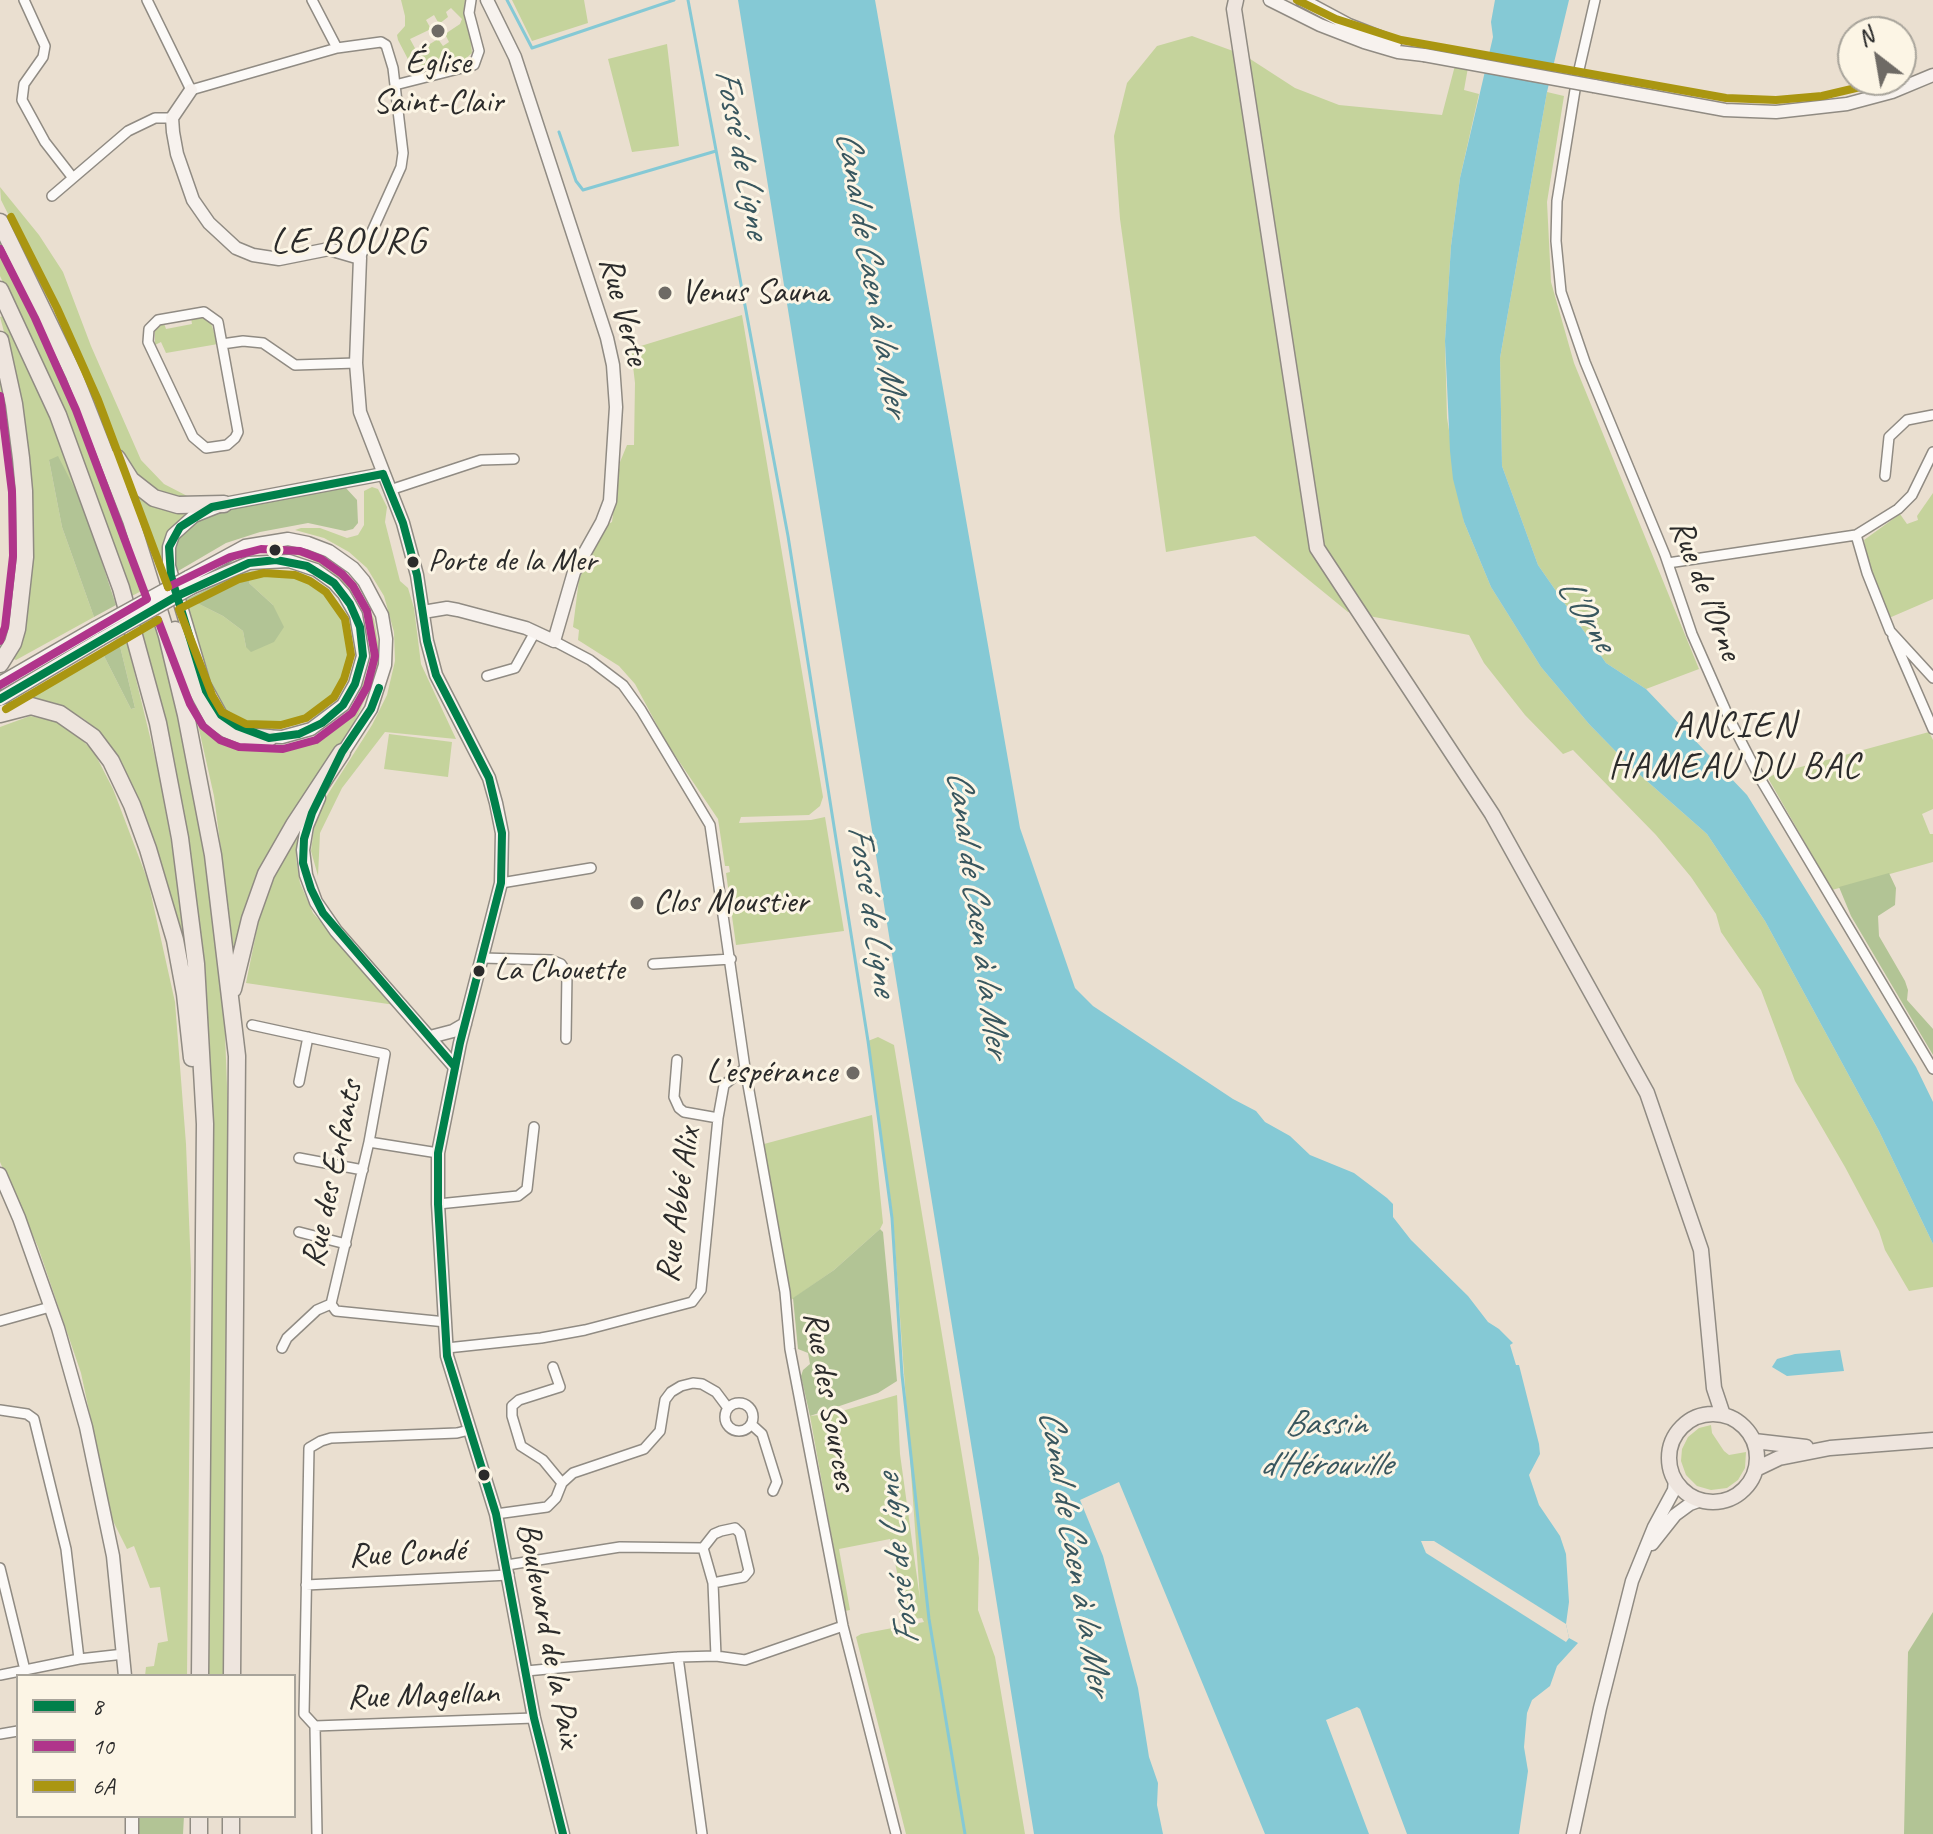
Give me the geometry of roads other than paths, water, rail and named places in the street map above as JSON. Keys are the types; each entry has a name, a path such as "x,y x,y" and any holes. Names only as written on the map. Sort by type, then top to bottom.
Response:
{"highway":[{"path":"0,222 62,349 101,440 152,583 186,715 213,855 237,1056 232,1674"},
{"path":"0,290 42,378 81,472 121,588 158,723 182,851 196,964 203,1090 200,1674"},
{"path":"0,340 18,426 25,530 20,616 13,643 0,664"},
{"path":"101,440 114,450 131,480 154,498 178,505 224,504"},
{"path":"152,583 172,621 196,690 213,720 243,736 269,738"},
{"path":"0,714 25,706 53,711 86,731 111,761 132,805 157,876 181,967 194,1072 203,1090"},
{"path":"231,998 250,919 266,874 342,752"}],"main road":[{"path":"1232,3 1317,548 1492,814 1647,1093 1701,1250 1714,1388 1723,1415"},
{"path":"1701,1416 1714,1388"},
{"path":"1723,1415 1742,1424 1754,1441 1756,1469 1747,1486 1731,1498 1701,1500 1686,1493 1675,1480 1669,1462 1671,1445 1682,1427 1701,1416 1723,1415"},
{"path":"1756,1469 1779,1458 1830,1448 1933,1440"},
{"path":"1754,1441 1830,1448"}],"street":[{"path":"24,0 45,46 43,57 24,84 22,100 45,142 73,178"},
{"path":"147,0 191,90"},
{"path":"312,0 337,48"},
{"path":"395,85 474,65 479,51 468,8 471,0"},
{"name":"Rue Verte","path":"487,0 515,57 607,338 613,365 616,407 610,501 574,572 554,641"},
{"path":"1270,0 1320,25 1398,52 1725,110 1776,112 1847,104 1892,92 1933,75"},
{"path":"1302,0 1349,25 1424,55"},
{"path":"1578,74 1595,0"},
{"path":"381,42 390,54 403,153 401,167 360,258 329,249 279,259 253,255 236,248 209,223 193,200 181,166 172,118 191,90 337,48 381,42"},
{"name":"Rue de l'Orne","path":"1575,90 1557,201 1556,241 1559,281 1585,362 1668,563 1692,634 1753,763 1933,1069"},
{"path":"52,196 128,131 155,118 172,118"},
{"name":"Boulevard de la Paix","path":"360,258 356,363 360,412 403,523 436,675 489,778 502,833 501,883 465,1024 438,1153 447,1352 496,1514 534,1718 563,1834"},
{"path":"204,312 218,322 222,344 238,432 227,445 206,448 193,437 148,336 149,329 158,320 204,312"},
{"path":"222,344 243,341 263,343 295,365 356,363"},
{"path":"1885,476 1889,437 1907,420 1933,415"},
{"path":"1668,563 1856,535 1898,509 1912,495 1933,452"},
{"path":"390,490 481,460 514,459"},
{"path":"190,582 249,563 289,561 316,570 344,594 356,615 363,656 355,684 343,705 311,729 269,738 230,722 218,712 209,697 169,566 169,547 176,531 203,511 224,504 383,474"},
{"path":"1856,535 1890,631 1933,729"},
{"path":"0,683 98,634 190,582 245,546 288,539 329,551 359,574 372,592 382,615 386,639 385,665 371,709 342,752 307,826 303,850 306,875 316,902 331,925 455,1067"},
{"path":"423,612 447,608 458,610 535,632 554,641"},
{"path":"1890,631 1933,678"},
{"path":"487,676 515,668 535,632"},
{"path":"0,699 98,634"},
{"name":"Rue des Sources","path":"554,641 590,660 623,685 707,818 731,959 745,1068 785,1292 790,1349 843,1626 896,1834"},
{"path":"501,883 591,868"},
{"path":"483,958 551,960 561,964 567,973 566,1039"},
{"path":"653,964 731,959"},
{"path":"430,1037 465,1024"},
{"path":"252,1025 308,1037 299,1082"},
{"name":"Rue des Enfants","path":"308,1037 385,1054 363,1170 331,1304"},
{"path":"677,1060 674,1097 679,1108 684,1112 718,1118"},
{"name":"Rue Abbé Alix","path":"447,1352 571,1333 692,1302 701,1290 724,1085 745,1068"},
{"path":"438,1204 518,1196 527,1189 534,1127"},
{"path":"369,1142 438,1153"},
{"path":"299,1158 363,1170"},
{"path":"0,1174 19,1218 72,1372 113,1556 125,1674"},
{"path":"299,1232 346,1244"},
{"path":"282,1348 287,1338 317,1310 331,1304 336,1311 446,1322"},
{"path":"0,1321 50,1307"},
{"path":"553,1367 560,1387 519,1400 512,1406 512,1416 521,1446 543,1460 562,1483"},
{"path":"496,1514 547,1507 556,1498 562,1483 573,1473 644,1449 660,1431 665,1400 681,1386 702,1384 716,1392 728,1408"},
{"path":"736,1403 749,1407 753,1416 751,1424 739,1431 730,1429 725,1421 728,1408 736,1403"},
{"path":"0,1410 27,1414 34,1419 66,1549 79,1659"},
{"path":"751,1424 762,1434 777,1482 773,1491"},
{"path":"317,1834 315,1726 304,1714 309,1448 321,1441 469,1430"},
{"path":"1573,1834 1621,1622 1642,1555 1674,1490 1675,1480"},
{"path":"1642,1555 1675,1515 1701,1500"},
{"path":"713,1583 744,1577 749,1571 740,1533 735,1528 714,1534 703,1548 713,1583 716,1656"},
{"name":"Rue Condé","path":"306,1585 508,1570 620,1547 703,1548"},
{"path":"0,1568 25,1670"},
{"path":"526,1671 678,1657 716,1656 745,1660 843,1626"},
{"path":"0,1675 79,1659 124,1654"},
{"path":"678,1657 702,1834"},
{"name":"Rue Magellan","path":"315,1726 534,1718"}],"water":[{"path":"738,0 875,0 1020,828 1075,988 1093,1006 1256,1111 1265,1122 1290,1136 1310,1155 1354,1173 1387,1198 1393,1204 1393,1217 1411,1240 1468,1296 1488,1322 1513,1343 1510,1345 1516,1365 1519,1365 1539,1444 1540,1454 1529,1475 1539,1505 1560,1536 1566,1554 1569,1602 1566,1624 1569,1638 1578,1643 1557,1666 1550,1686 1532,1700 1527,1713 1524,1747 1528,1771 1519,1834 1407,1834 1357,1707 1326,1720 1369,1834 1265,1834 1119,1482 1080,1500 1103,1556 1138,1688 1149,1757 1158,1783 1157,1805 1163,1834 1034,1834"},
{"path":"1495,0 1569,0 1547,92 1500,358 1502,466 1538,565 1606,663 1646,689 1747,795 1916,1067 1933,1102 1933,1244 1879,1131 1765,921 1707,834 1631,767 1589,724 1541,667 1491,587 1464,522 1453,479 1450,451 1445,341 1451,246 1460,178 1493,37 1491,22"},
{"path":"1840,1350 1844,1371 1787,1376 1772,1367 1777,1359 1795,1354"}],"waterway":[{"path":"507,0 532,48 674,0"},
{"name":"Fossé de Ligne","path":"688,0 788,536 868,1041 892,1218 902,1375 929,1619 965,1834"},
{"path":"559,132 576,181 583,190 716,151"}],"place":[{"name":"Église Saint-Clair","path":"438,31"},
{"name":"Venus Sauna","path":"665,293"},
{"name":"Porte de la Mer","path":"413,562"},
{"name":"Clos Moustier","path":"637,903"},
{"name":"La Chouette","path":"479,971"},
{"name":"L’espérance","path":"853,1073"}],"district":[{"name":"LE BOURG","path":"349,242"},
{"name":"ANCIEN HAMEAU DU BAC","path":"1735,748"}],"water label":[{"name":"Canal de Caen à la Mer","path":"871,273"},
{"name":"L'Orne","path":"1585,615"},
{"name":"Canal de Caen à la Mer","path":"977,913"},
{"name":"Bassin d'Hérouville","path":"1325,1446"},
{"name":"Canal de Caen à la Mer","path":"1074,1552"}]}
